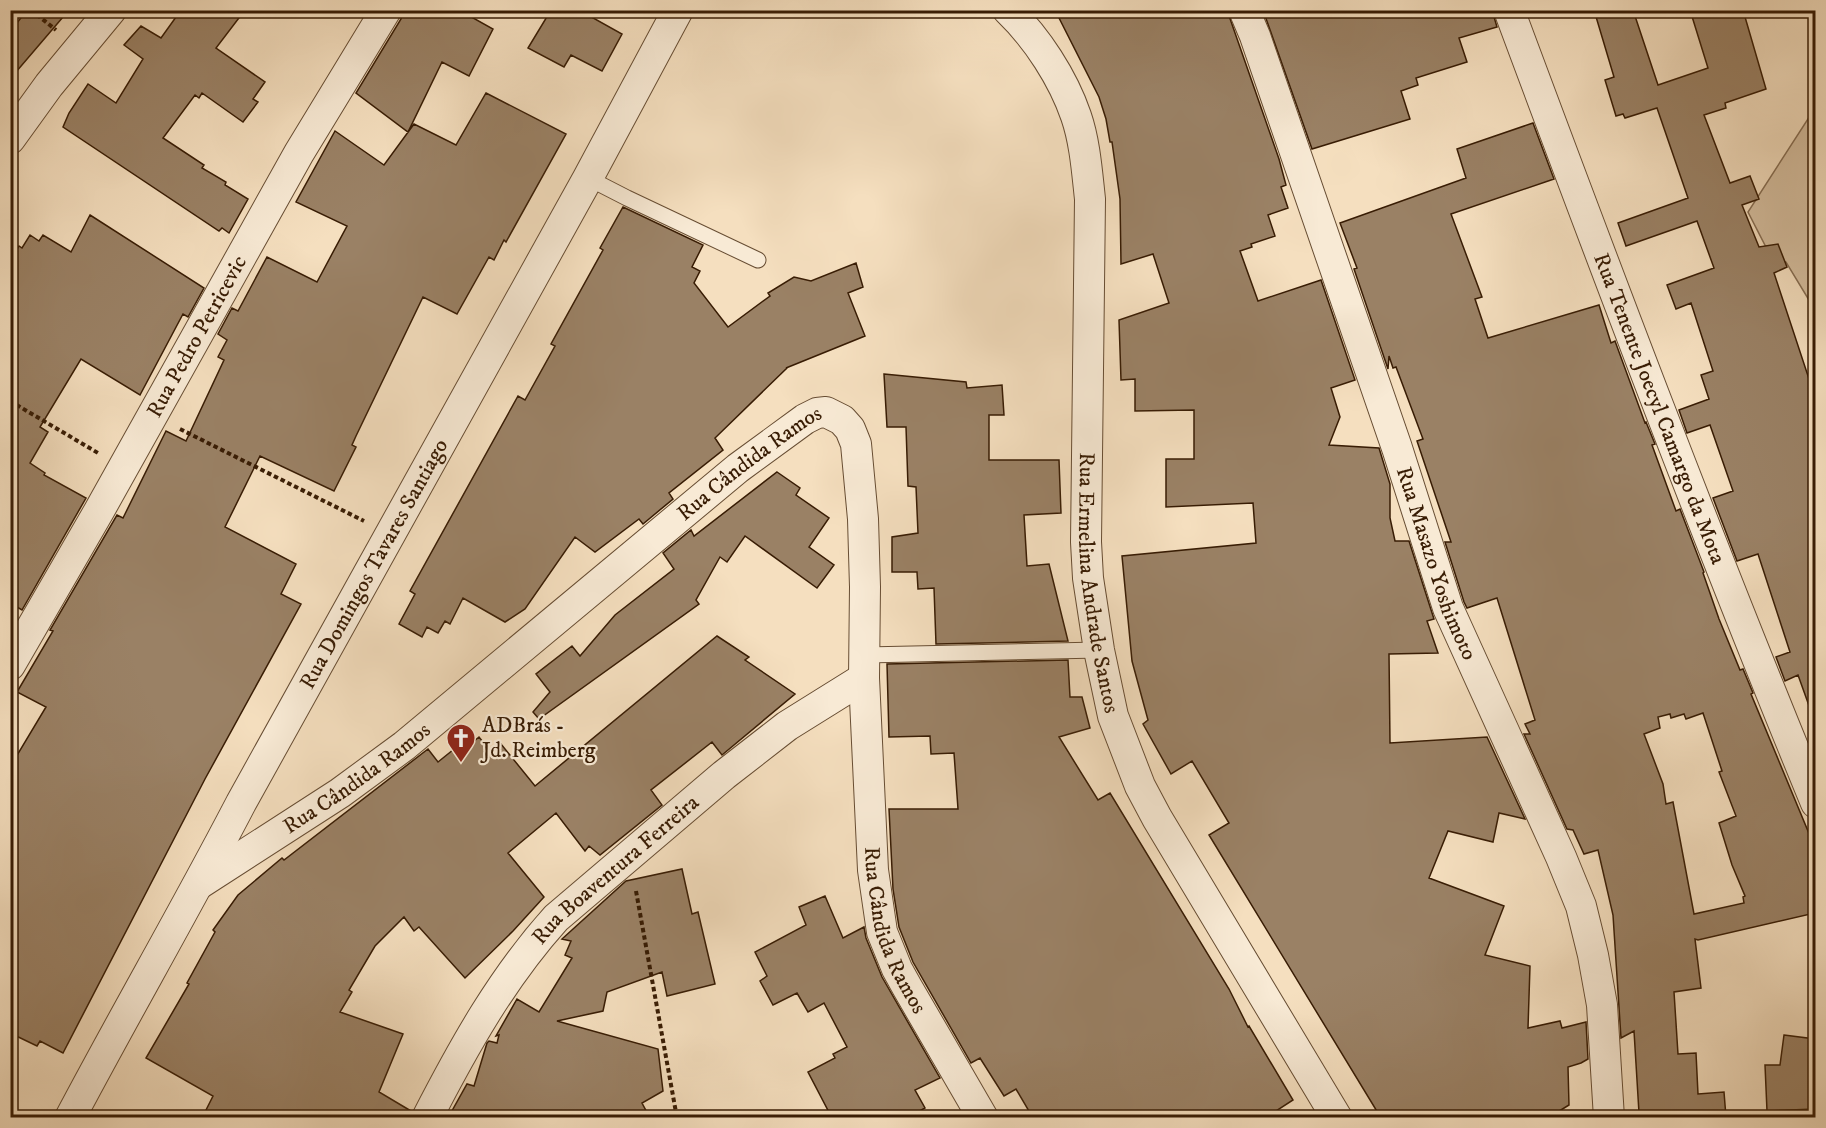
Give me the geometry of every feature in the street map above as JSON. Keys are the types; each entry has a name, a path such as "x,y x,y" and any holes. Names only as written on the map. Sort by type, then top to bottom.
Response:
{"street":[{"path":"10,139 49,86 111,10"},
{"name":"Rua Pedro Petricevic","path":"10,665 299,153 386,10"},
{"name":"Rua Domingos Tavares Santiago","path":"70,1118 148,972 199,884 247,793 588,178 678,10"},
{"name":"Rua Ermelina Andrade Santos","path":"1008,10 1031,36 1052,66 1067,94 1076,117 1086,163 1090,199 1086,542 1088,578 1099,650 1113,716 1140,786 1336,1118"},
{"name":"Rua Masazo Yoshimoto","path":"1244,10 1376,387 1448,608 1562,857 1581,906 1602,1005 1610,1118"},
{"name":"Rua Tenente Joecyl Camargo da Mota","path":"1509,10 1595,243 1763,676 1815,803"},
{"name":"Rua Cândida Ramos","path":"199,884 340,793 404,746 738,468 805,419 817,413 826,412 842,420 850,429 855,444 863,519 865,666 873,870 882,932 897,969 983,1118"},
{"name":"Rua Boaventura Ferreira","path":"427,1118 476,1027 499,990 556,918 724,775 865,666"}],"lane":[{"path":"588,178 758,260"},
{"path":"865,666 1099,650"}],"path":[{"path":"10,401 123,468"},
{"path":"152,416 391,534"},
{"path":"628,858 677,1118"}],"shaded area":[{"path":"1815,108 1815,310 1786,262 1776,258 1768,251 1748,212"}],"building":[{"path":"27,10 69,10 10,79 10,32"},
{"path":"181,10 245,10 216,48 265,82 253,99 258,102 243,122 202,93 199,98 195,95 163,138 204,165 202,168 226,182 225,185 248,199 229,233 222,228 219,231 63,127 69,113 88,84 116,103 143,59 124,45 141,26 161,38"},
{"path":"403,10 459,10 493,29 469,76 442,62 408,132 356,93 401,19"},
{"path":"551,10 579,10 622,34 602,71 571,55 564,67 528,48"},
{"path":"1055,10 1227,10 1279,159 1286,185 1281,187 1288,208 1268,215 1275,236 1251,244 1252,247 1240,251 1258,301 1321,280 1355,380 1331,388 1340,417 1329,445 1379,448 1390,484 1390,518 1395,541 1409,541 1434,619 1427,621 1438,653 1389,654 1390,743 1487,737 1525,819 1499,813 1493,842 1448,831 1429,878 1504,906 1485,955 1530,966 1528,1028 1560,1021 1562,1028 1586,1022 1588,1059 1568,1067 1569,1105 1548,1118 1381,1118 1209,835 1229,823 1192,761 1171,774 1143,724 1148,720 1132,661 1122,556 1256,543 1253,503 1166,507 1166,459 1194,459 1194,410 1135,411 1135,379 1121,380 1119,320 1169,303 1153,254 1121,264 1120,199 1112,142 1110,142 1099,97"},
{"path":"1263,10 1492,10 1497,27 1459,38 1467,62 1416,78 1418,85 1401,91 1410,119 1312,149"},
{"path":"1594,10 1633,10 1658,85 1708,68 1690,10 1743,10 1766,89 1725,103 1726,108 1704,115 1730,183 1750,176 1759,199 1742,205 1759,247 1778,244 1787,267 1774,273 1815,397 1815,714 1812,714 1798,675 1785,681 1776,657 1790,652 1758,554 1737,561 1713,498 1733,491 1710,425 1687,433 1679,410 1709,399 1701,375 1713,371 1691,303 1676,309 1667,285 1714,268 1697,221 1626,246 1618,223 1688,198 1657,108 1625,118 1623,114 1616,116 1605,80 1614,77"},
{"path":"486,93 566,134 506,242 504,240 494,260 489,257 457,314 423,297 356,436 352,445 356,447 334,491 260,456 225,527 296,564 281,594 301,604 205,779 63,1053 40,1041 37,1046 10,1033 10,767 46,707 17,692 117,515 123,518 166,431 186,441 224,360 218,357 227,340 218,334 232,308 238,311 267,257 317,282 347,226 296,202 335,131 384,165 414,124 456,145"},
{"path":"1533,123 1554,179 1451,214 1482,297 1475,299 1488,338 1599,305 1611,343 1615,341 1655,444 1652,445 1676,511 1680,509 1719,619 1740,670 1743,669 1753,693 1751,694 1815,848 1815,913 1695,939 1701,988 1674,992 1678,1054 1696,1053 1698,1094 1724,1092 1726,1117 1724,1118 1646,1118 1646,1112 1639,1113 1634,1031 1621,1038 1613,915 1598,850 1584,854 1573,830 1567,829 1524,734 1530,734 1525,724 1535,720 1497,598 1467,608 1464,602 1445,542 1451,542 1417,441 1423,439 1396,367 1393,368 1389,356 1388,369 1354,269 1357,268 1340,223 1466,178 1457,149","holes":["1703,713 1722,771 1719,772 1736,816 1719,823 1732,865 1745,896 1743,897 1744,903 1694,914 1673,802 1666,804 1663,784 1644,734 1660,728 1658,717 1670,714 1671,718 1684,714 1686,719"]},
{"path":"623,207 703,245 692,267 700,271 694,283 728,327 770,296 768,293 794,277 811,281 856,263 863,287 848,293 865,336 786,368 715,438 723,450 669,493 673,499 643,524 639,519 595,552 575,537 525,609 505,622 463,598 450,624 445,621 438,633 427,627 422,637 399,624 415,594 410,591 518,396 525,400 555,346 551,344 603,250 600,248"},
{"path":"90,215 204,288 188,317 183,314 140,395 81,359 40,427 48,432 30,463 45,473 44,475 86,498 22,610 10,603 10,260 19,246 22,248 30,235 39,241 43,235 71,252"},
{"path":"884,374 966,382 967,388 1002,385 1004,415 989,415 989,460 1059,460 1061,513 1024,515 1027,566 1049,564 1068,641 936,644 934,588 918,589 917,572 892,572 892,537 918,533 916,487 908,486 906,427 887,427"},
{"path":"777,472 800,488 796,495 829,518 809,547 834,565 817,588 745,536 727,562 720,557 696,600 699,604 539,719 533,712 550,692 536,674 572,646 580,656 615,615 674,569 663,553 691,530 694,536"},
{"path":"717,636 749,657 745,660 795,694 722,755 712,742 651,790 662,805 600,855 589,846 585,851 556,813 508,853 544,897 465,978 419,927 414,931 404,917 375,946 349,990 352,992 340,1012 403,1034 379,1092 411,1111 410,1118 202,1118 213,1096 146,1058 189,984 187,983 215,932 213,930 238,895 282,858 284,860 428,749 438,762 469,737 473,742 479,737 491,752 501,744 535,786"},
{"path":"1068,660 1070,697 1082,697 1090,728 1059,737 1098,800 1110,793 1229,989 1248,1027 1293,1100 1265,1118 1033,1118 1016,1089 1004,1096 980,1058 971,1063 913,962 899,927 893,889 889,809 958,809 954,753 931,754 930,736 889,737 887,664"},
{"path":"682,869 692,914 698,912 715,984 667,996 662,972 607,992 603,1011 557,1021 658,1049 663,1091 642,1103 650,1118 448,1118 467,1084 474,1086 487,1043 489,1041 497,1043 499,1035 496,1036 517,999 539,1012 572,958 565,955 571,941 562,939 626,881"},
{"path":"825,896 843,938 864,927 866,938 882,977 940,1078 915,1090 925,1108 907,1118 832,1118 808,1072 835,1058 833,1054 847,1047 824,1003 808,1012 797,993 773,1005 760,981 767,976 755,952 806,925 799,907"},
{"path":"1784,1035 1815,1039 1815,1109 1767,1111 1765,1065 1780,1065"}],"place":[{"name":"ADBrás - Jd. Reimberg","path":"461,764"}]}
